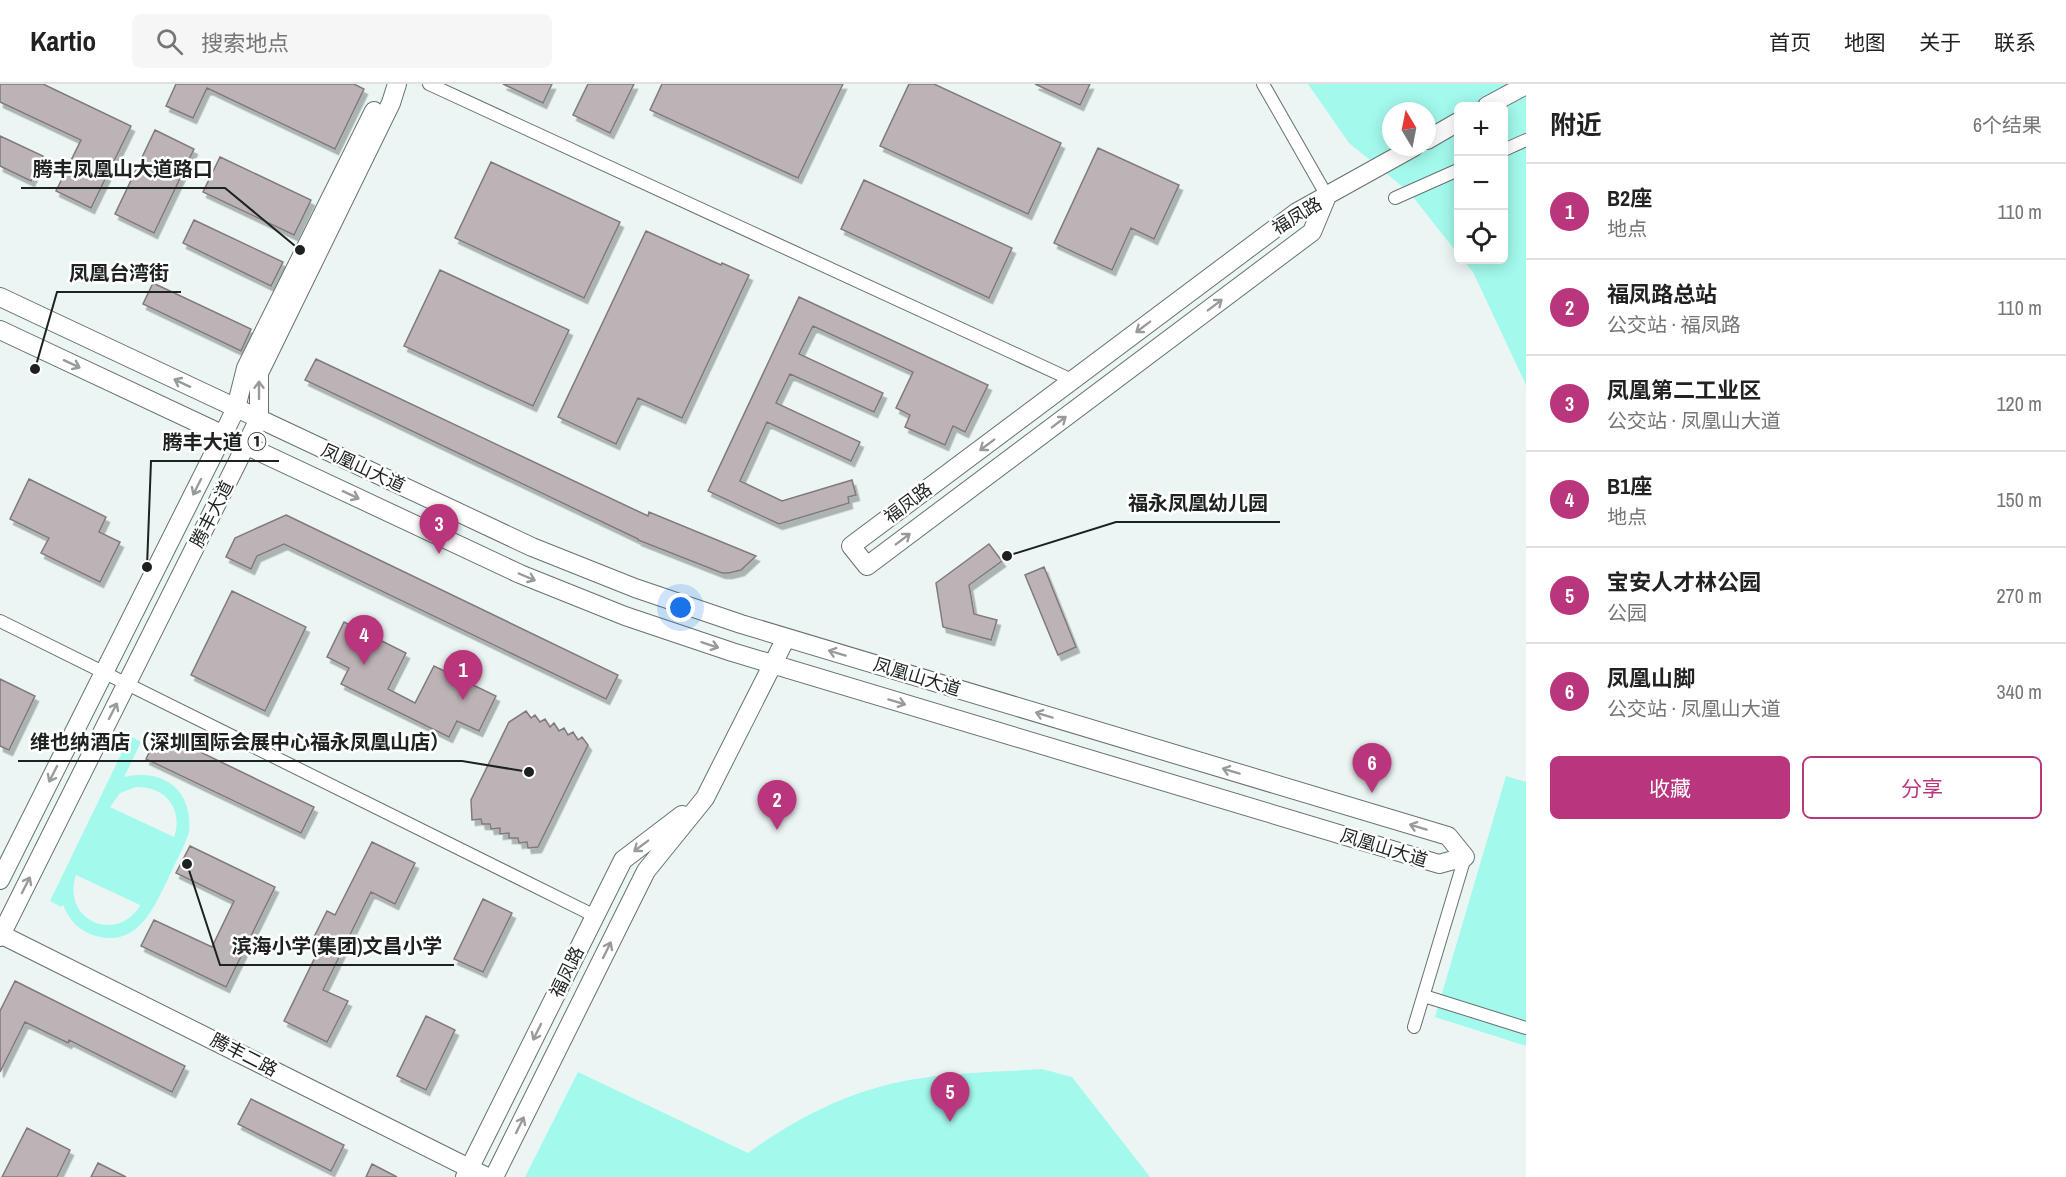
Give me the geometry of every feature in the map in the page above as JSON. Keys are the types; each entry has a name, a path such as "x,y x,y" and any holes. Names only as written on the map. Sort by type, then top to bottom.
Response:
{"main road":[{"name":"腾丰大道","path":"0,880 223,435 236,408 246,368 381,97 390,84"},
{"name":"腾丰大道","path":"0,935 259,419 259,373 392,103 397,84"},
{"path":"1494,102 1526,85"},
{"path":"1436,135 1454,124"},
{"path":"1327,196 1398,156"},
{"name":"福凤路","path":"1327,196 1312,232 867,566 852,546 1297,212 1327,196"},
{"name":"凤凰山大道","path":"0,297 542,551 646,592 786,638 1448,836 1466,856 1439,864 773,665 625,616 520,574 0,330"},
{"name":"福凤路","path":"494,1177 646,871 705,798 786,638"},
{"name":"福凤路","path":"468,1173 623,860 705,798"},
{"name":"腾丰二路","path":"0,935 468,1173 487,1177"}],"street":[{"path":"429,84 1072,380"},
{"path":"1263,84 1327,196"},
{"path":"1508,148 1526,140"},
{"path":"1395,198 1454,172"},
{"path":"0,621 595,916"},
{"path":"1414,1028 1466,856"},
{"path":"1424,996 1526,1028"}],"green space":[{"path":"1308,84 1526,84 1526,385 1473,272 1466,264 1508,264 1508,102 1454,102 1454,249 1409,192 1349,143"},
{"path":"130,736 141,742 124,777 138,775 163,779 173,785 186,804 189,832 168,879 151,912 143,922 135,930 114,938 100,937 82,930 69,917 63,905 61,907 50,901","holes":["136,787 156,790 170,801 176,817 174,837 110,807 120,793","76,875 140,905 140,906 129,918 117,924 105,925 93,922 76,904 73,891"]},
{"path":"1506,776 1526,782 1526,1046 1435,1017"},
{"path":"1042,1069 1072,1077 1150,1177 525,1177 578,1072 748,1153 786,1128 825,1107 887,1085 942,1075"}],"building":[{"path":"0,84 43,84 131,126 91,208 56,191 81,140 0,102"},
{"path":"176,84 354,84 364,89 335,149 207,88 193,118 166,106"},
{"path":"503,84 552,84 543,103"},
{"path":"588,84 634,84 610,133 573,115"},
{"path":"662,84 843,84 798,178 650,110"},
{"path":"909,84 934,84 1061,143 1028,214 880,146"},
{"path":"1035,84 1090,84 1080,105"},
{"path":"155,130 194,149 154,233 115,214"},
{"path":"0,136 43,156 31,181 0,166"},
{"path":"1098,148 1179,185 1154,239 1131,228 1112,270 1054,243"},
{"path":"220,157 311,200 294,235 203,192"},
{"path":"491,162 620,222 584,298 455,238"},
{"path":"864,180 1012,248 989,298 841,229"},
{"path":"194,220 283,262 271,286 183,243"},
{"path":"646,231 721,265 722,263 749,275 682,418 638,398 616,444 558,417"},
{"path":"440,270 569,330 533,406 404,346"},
{"path":"153,283 251,329 241,351 143,304"},
{"path":"799,297 988,385 965,432 953,426 945,445 905,427 910,415 896,408 913,372 813,326 799,354 883,393 874,412 790,374 776,403 860,442 851,461 767,422 740,481 782,501 852,480 856,495 848,497 849,503 779,524 708,491"},
{"path":"316,359 648,516 649,512 756,556 741,570 722,573 638,540 305,380"},
{"path":"29,479 106,517 99,532 120,542 100,582 41,553 49,538 10,519"},
{"path":"286,515 618,675 606,699 284,544 257,556 251,569 226,557 235,538"},
{"path":"989,544 1002,561 969,585 974,614 997,620 991,640 943,627 936,583"},
{"path":"1044,567 1076,647 1058,655 1025,575"},
{"path":"232,591 306,627 265,711 191,675"},
{"path":"344,622 406,653 388,689 415,703 434,666 496,696 479,731 457,721 449,737 341,684 349,668 327,657"},
{"path":"0,679 35,696 9,750 0,746"},
{"path":"526,711 531,718 535,715 540,722 545,719 550,727 554,723 559,731 564,728 568,735 573,732 578,740 582,737 588,745 538,847 528,848 527,842 519,843 518,838 509,838 509,833 500,834 500,828 491,829 490,824 482,824 481,819 472,820 471,800 509,722"},
{"path":"159,732 314,807 301,833 146,759"},
{"path":"372,842 415,863 395,904 371,892 323,990 348,1001 327,1042 284,1021 320,947 311,943 327,911 335,915"},
{"path":"190,846 275,887 226,987 141,946 154,920 212,947 234,901 176,873"},
{"path":"483,899 512,913 483,972 454,959"},
{"path":"15,981 185,1066 172,1092 69,1040 68,1043 25,1022 0,1072 0,1011"},
{"path":"426,1016 455,1030 426,1090 397,1076"},
{"path":"251,1099 344,1145 331,1171 238,1124"},
{"path":"27,1128 70,1150 57,1177 2,1177"},
{"path":"98,1163 126,1177 91,1177"},
{"path":"372,1164 397,1177 366,1177"}],"place":[{"name":"腾丰凤凰山大道路口","path":"300,250"},
{"name":"凤凰台湾街","path":"35,369"},
{"name":"凤凰第二工业区","path":"439,554"},
{"name":"福永凤凰幼儿园","path":"1007,556"},
{"name":"腾丰大道 ①","path":"147,567"},
{"name":"B1座","path":"364,665"},
{"name":"B2座","path":"463,700"},
{"name":"维也纳酒店（深圳国际会展中心福永凤凰山店）","path":"529,772"},
{"name":"凤凰山脚","path":"1372,793"},
{"name":"福凤路总站","path":"777,830"},
{"name":"滨海小学(集团)文昌小学","path":"187,864"},
{"name":"宝安人才林公园","path":"950,1122"}]}
